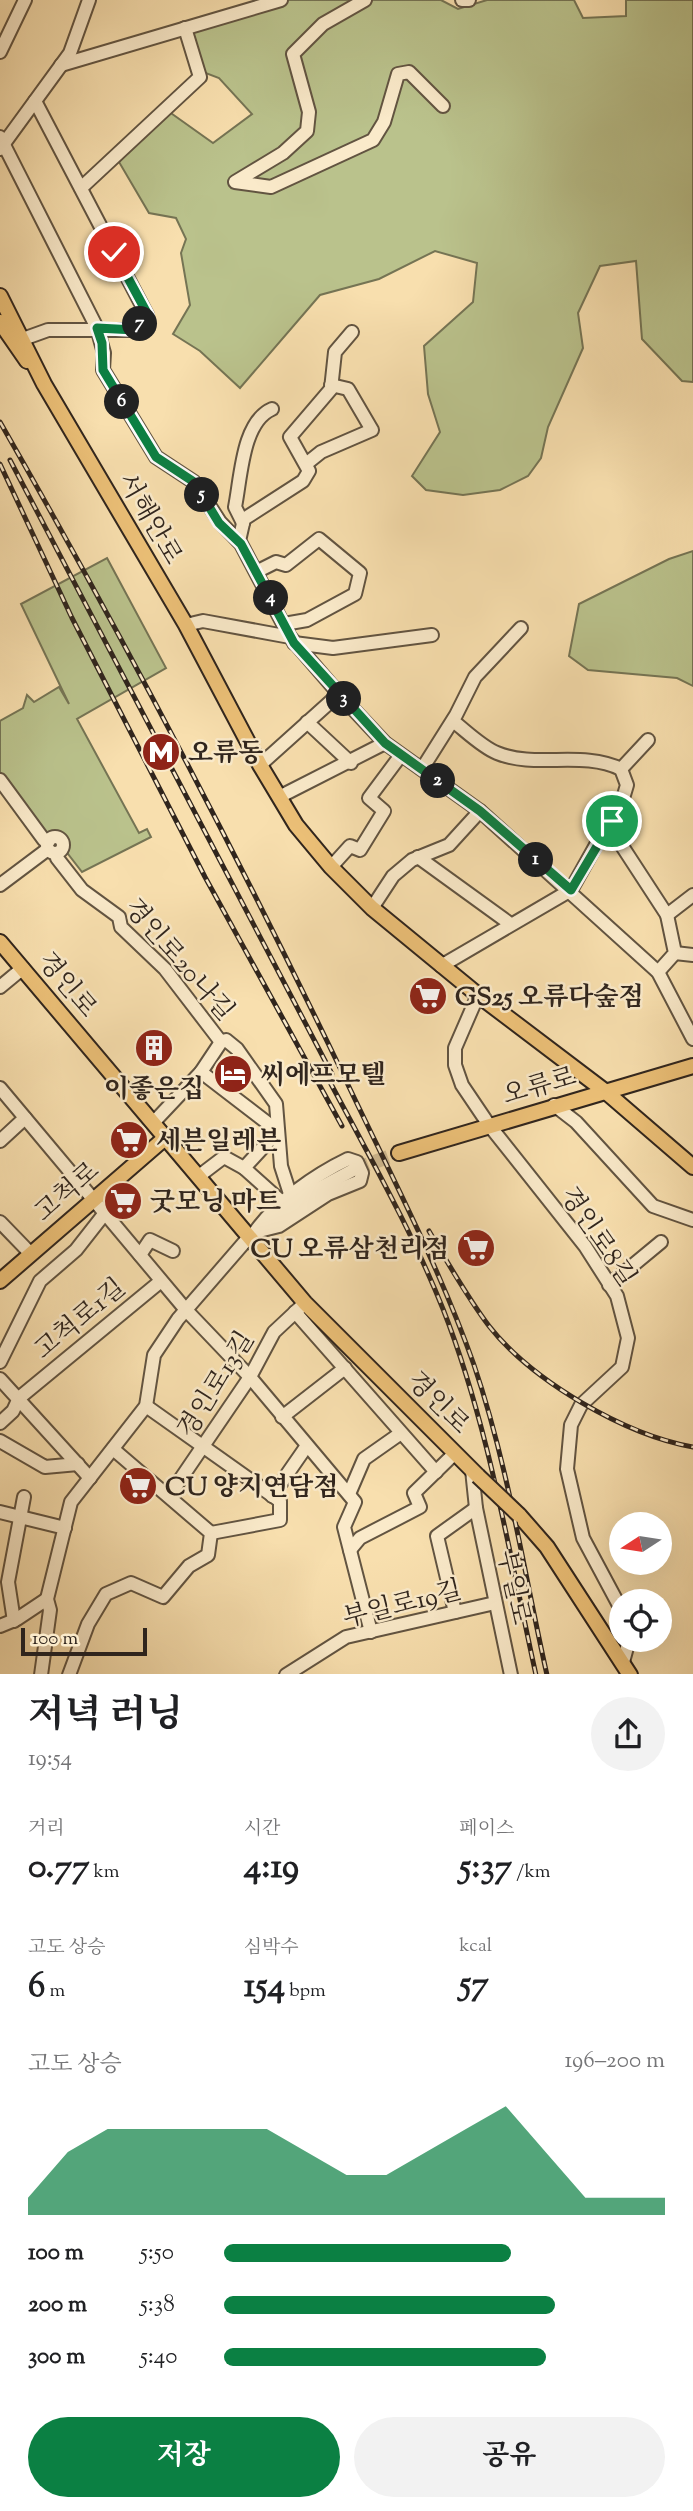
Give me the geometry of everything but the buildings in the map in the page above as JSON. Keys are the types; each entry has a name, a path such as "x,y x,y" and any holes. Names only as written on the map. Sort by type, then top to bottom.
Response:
{"main road":[{"name":"서해안로","path":"0,296 44,384 186,625 260,765 279,797 331,867 372,908 441,966 606,1092 693,1167"},
{"path":"0,321 44,384"},
{"name":"경인로","path":"0,942 165,1138 252,1234 300,1307 519,1515 547,1547 627,1668"},
{"name":"오류로","path":"400,1153 554,1105 693,1066"},
{"name":"고척로","path":"0,1281 165,1138"}],"street":[{"path":"0,52 25,0"},
{"path":"89,0 69,53 1,144 97,328 102,343 103,370 156,457 194,482 219,523 239,541 258,571 292,640 339,694 385,743 480,811 571,890 658,972 693,1039"},
{"path":"61,65 281,0"},
{"path":"365,0 323,24 293,54 309,112 307,131 284,153 235,182 271,187 373,140 384,122 398,74 409,72 443,106"},
{"path":"462,0 469,0"},
{"path":"81,188 200,78 185,28"},
{"path":"23,339 48,330 135,330 148,315 35,102"},
{"path":"239,541 244,519 303,481 309,471 290,437 331,385 335,352 352,332"},
{"path":"306,464 321,452 372,430 348,389 331,385"},
{"path":"243,523 235,507 251,429 262,414 272,409"},
{"path":"258,571 276,562 286,565 319,539 360,573 355,594 307,620 284,624"},
{"path":"186,625 203,621 333,648 432,635"},
{"path":"422,769 453,721 475,677 521,628"},
{"path":"260,765 339,694"},
{"path":"441,966 509,923 571,890 609,826 627,785 621,769 609,763 581,759 516,757 495,753 453,721"},
{"path":"307,722 351,763"},
{"path":"621,769 648,740"},
{"path":"279,797 351,763 385,743"},
{"path":"331,867 350,846 360,850 384,811 369,798 401,755"},
{"name":"경인로20나길","path":"0,780 82,890 118,917 121,927 165,969 221,1042 226,1040 237,1049 276,1104 287,1200"},
{"path":"372,908 394,876 418,857 449,845 480,811"},
{"path":"609,826 667,915 675,953"},
{"path":"0,885 52,847"},
{"path":"418,857 509,923"},
{"path":"667,915 693,895"},
{"path":"658,972 675,953"},
{"path":"675,953 693,955"},
{"path":"0,986 23,968"},
{"path":"478,995 455,1048 454,1065 462,1085 489,1125"},
{"path":"153,1123 201,1072 221,1042"},
{"path":"201,1072 278,1130 244,1168"},
{"name":"고척로1길","path":"0,1088 186,1310 250,1377 306,1447 349,1494"},
{"path":"554,1105 576,1122 653,1206 693,1220"},
{"path":"0,1141 24,1118"},
{"name":"경인로8길","path":"489,1125 585,1247 617,1296 628,1338 622,1367 581,1405 571,1425 567,1469 583,1538 610,1589"},
{"path":"199,1176 224,1157 244,1168 287,1200"},
{"path":"41,1674 50,1610 47,1599 71,1502 146,1406 154,1354 186,1310 265,1218 348,1159 355,1160 362,1172 360,1181 328,1194 279,1226 252,1234"},
{"path":"252,1234 303,1197 355,1169"},
{"path":"0,1362 40,1281 76,1250 105,1213"},
{"path":"0,1222 31,1254"},
{"name":"고척로1길","path":"140,1255 150,1240 173,1251"},
{"path":"609,1285 661,1242"},
{"name":"고척로1길","path":"0,1423 13,1411 19,1398 162,1281"},
{"path":"300,1307 345,1368 436,1472"},
{"name":"경인로13길","path":"169,1496 250,1377 274,1332 300,1307"},
{"path":"282,1417 345,1368"},
{"path":"0,1379 90,1478"},
{"path":"146,1406 280,1501 280,1520 211,1533"},
{"path":"370,1632 344,1527 355,1502 349,1494 364,1459 401,1433"},
{"path":"0,1441 45,1467 78,1464"},
{"path":"272,1496 306,1447"},
{"path":"113,1449 211,1533"},
{"path":"350,1550 360,1538 420,1507 414,1493 455,1453"},
{"name":"부일로","path":"475,1473 476,1508 511,1674"},
{"path":"14,1621 8,1582 24,1497"},
{"path":"455,1612 437,1536 476,1508"},
{"path":"0,1512 65,1528"},
{"path":"69,1674 88,1624 106,1594 131,1583 163,1597 189,1566 208,1555 211,1533"},
{"path":"0,1626 14,1621 47,1599"},
{"name":"부일로19길","path":"288,1674 346,1637 495,1603"}],"green space":[{"path":"281,0 441,0 458,9 487,0 574,0 583,18 626,16 626,0 693,0 693,382 682,381 642,339 636,261 600,266 578,313 583,348 548,427 541,458 528,476 500,490 463,495 426,490 412,476 440,432 428,394 424,346 473,302 477,263 435,251 379,279 320,295 240,388 200,351 173,334 190,305 181,253 186,239 176,218 149,213 119,162 168,111 213,143 252,114 219,78 203,72 191,27"},
{"path":"693,551 693,686 677,678 588,670 569,656 579,604 669,559"},
{"path":"107,558 166,668 77,719 139,833 147,829 151,837 82,872 65,850 62,836 54,833 45,837 0,772 0,721 23,708 27,695 34,702 59,687 69,704 21,604"}],"tunnel":[{"path":"355,1169 399,1153"}],"railway":[{"path":"0,422 133,662 260,906 411,1216 444,1290 474,1365 497,1441 547,1674"},
{"path":"10,460 332,1074"},
{"path":"0,464 72,618 205,877 342,1126"},
{"path":"322,1067 416,1247 459,1353 486,1444 536,1674"},
{"path":"429,1231 465,1292 489,1326 529,1366 582,1403 610,1418 666,1441 693,1447"}],"place":[{"name":"오류동","path":"161,752"},
{"name":"GS25 오류다숲점","path":"428,996"},
{"name":"이좋은집","path":"154,1048"},
{"name":"씨에프모텔","path":"233,1074"},
{"name":"세븐일레븐","path":"129,1140"},
{"name":"굿모닝 마트","path":"123,1201"},
{"name":"CU 오류삼천리점","path":"476,1248"},
{"name":"CU 양지연담점","path":"138,1486"}],"route":[{"path":"114,252 148,315 135,330 97,328 104,353 103,370 156,457 194,482 219,523 241,544 258,571 294,643 385,743 480,811 571,890 612,821"}]}
